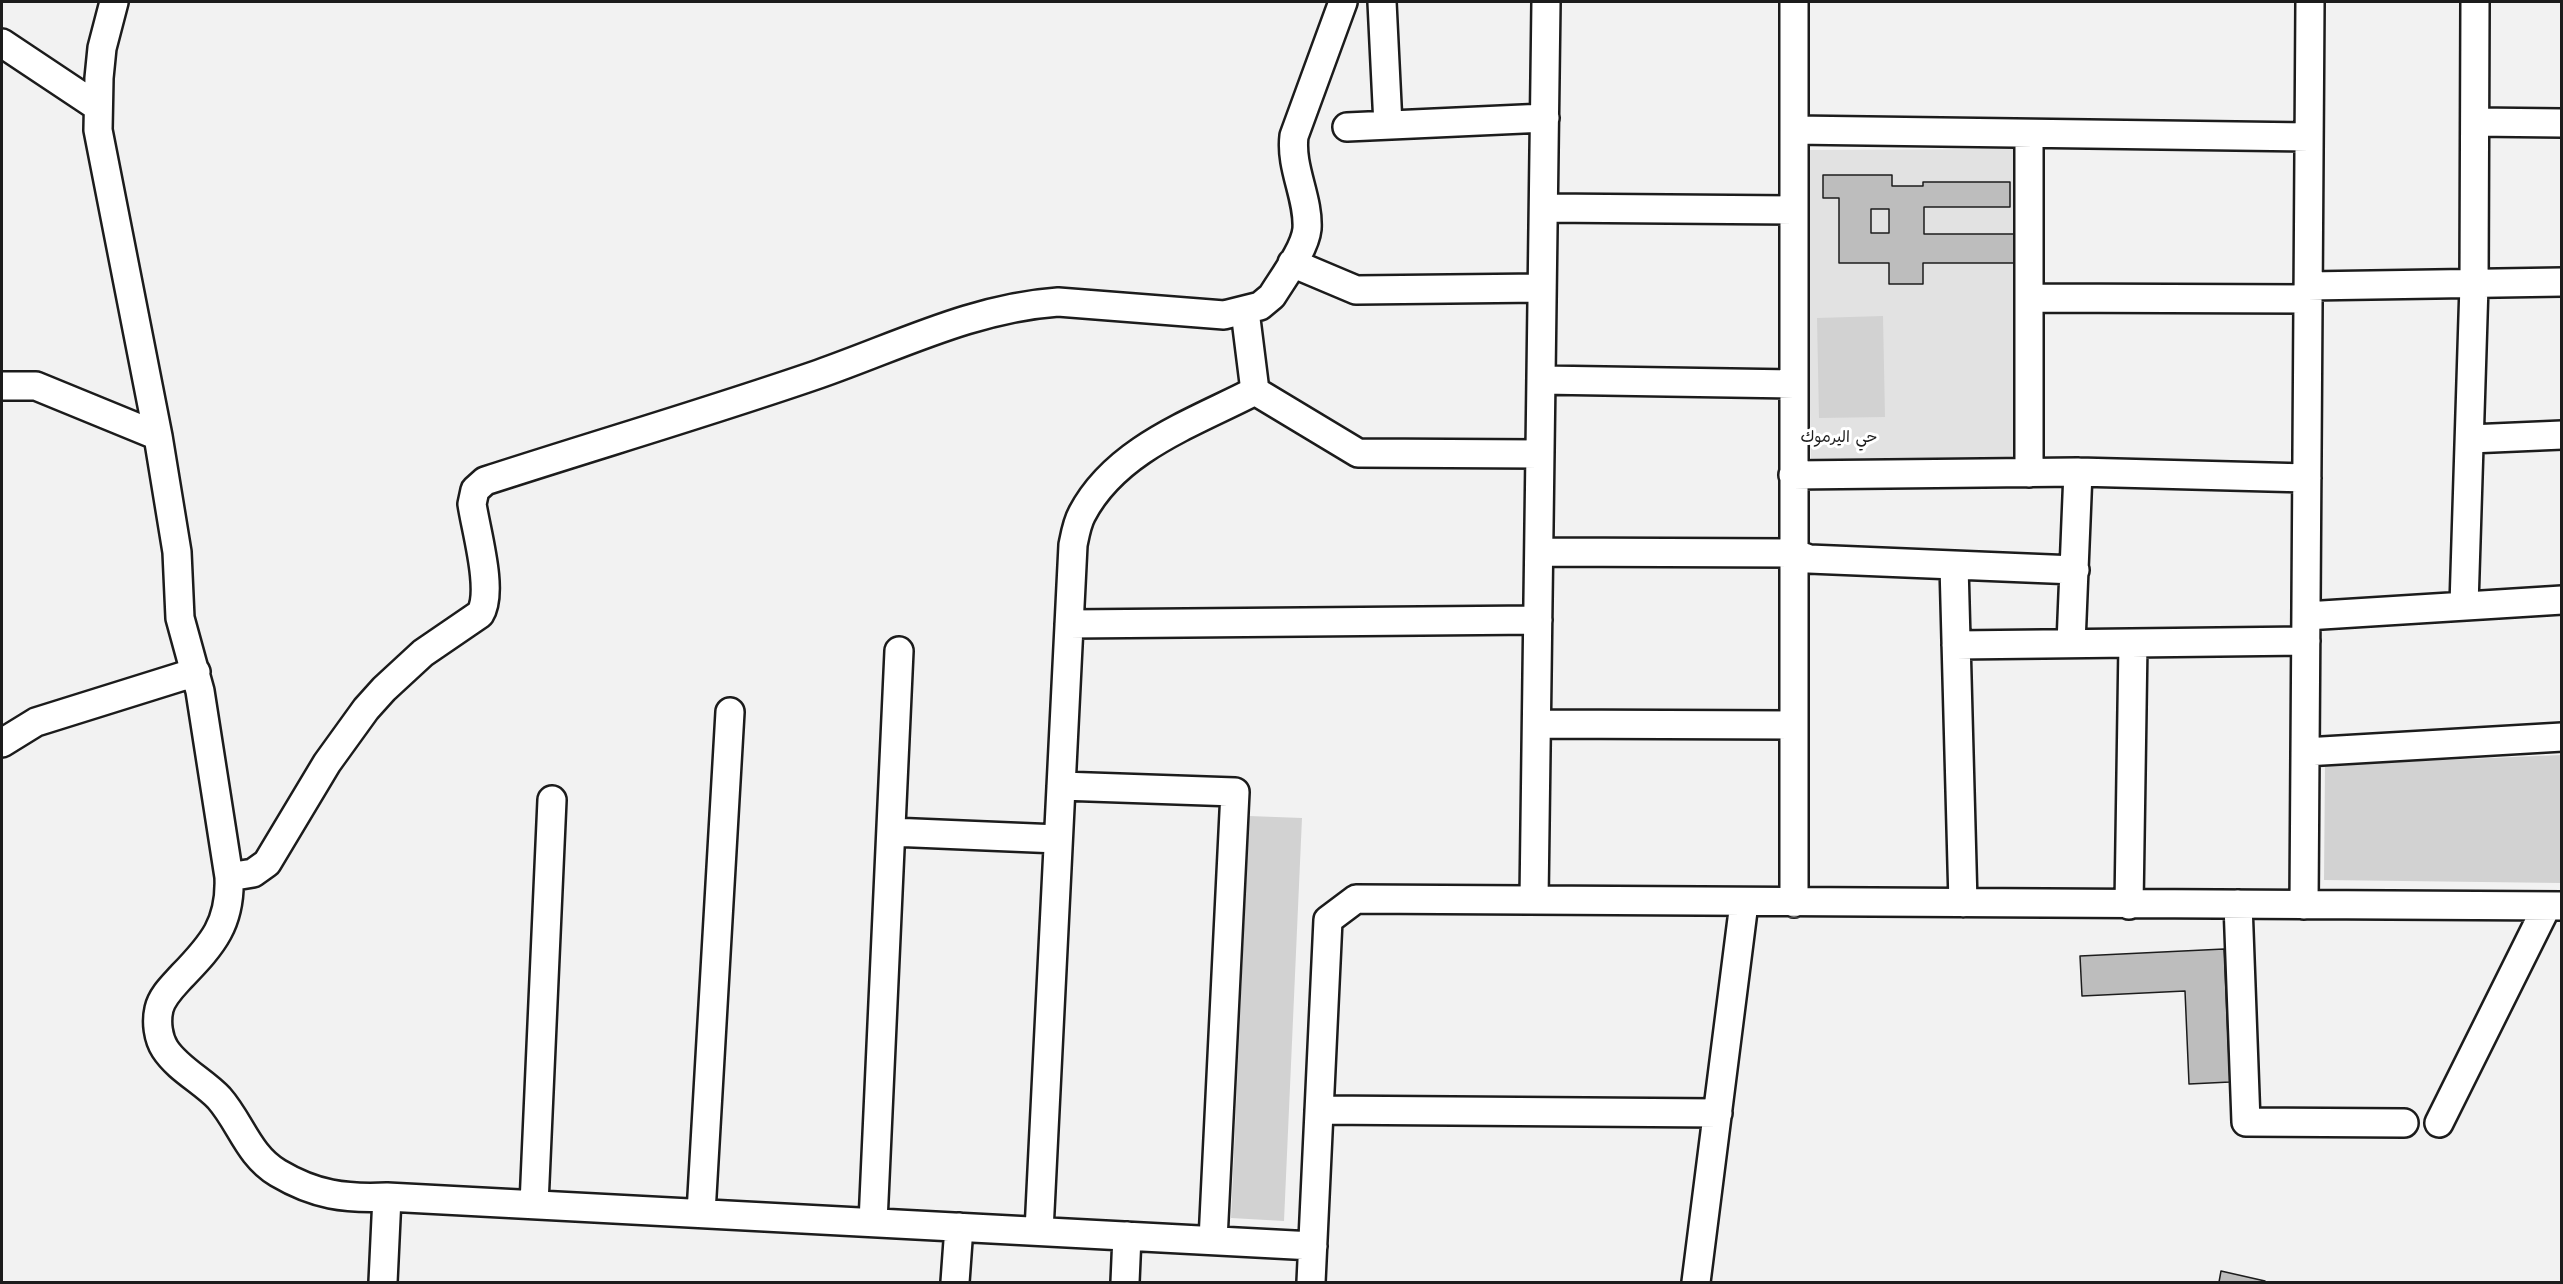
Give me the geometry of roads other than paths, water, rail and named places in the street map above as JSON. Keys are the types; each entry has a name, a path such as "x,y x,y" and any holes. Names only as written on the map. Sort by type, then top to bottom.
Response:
{"street":[{"path":"114,2 102,48 98,107 102,153 158,436 177,552 180,618 196,672 229,877 228,904 220,930 205,952 171,988 159,1010 158,1032 166,1050 218,1097 230,1112 249,1146 261,1160 278,1173 314,1189 353,1198 387,1197 534,1204 1313,1246"},
{"path":"229,877 254,873 267,863 327,763 384,689 423,653 480,614 487,592 472,504 475,490 485,481 819,374 982,314 1026,305 1058,302 1158,308 1214,315 1245,311 1269,300 1302,245 1306,230 1294,159 1294,136 1343,2"},
{"path":"1382,2 1388,125"},
{"path":"1534,899 1546,2"},
{"path":"1794,2 1792,724 1794,903"},
{"path":"2304,905 2310,2"},
{"path":"2464,605 2475,285 2475,2"},
{"path":"2,43 98,107"},
{"path":"1347,127 1545,118"},
{"path":"2475,122 2562,123"},
{"path":"1794,130 2029,135 2309,137"},
{"path":"2029,135 2029,473"},
{"path":"1544,208 1793,210"},
{"path":"1292,263 1356,290 1542,288"},
{"path":"2029,298 2308,293 2562,282"},
{"path":"1245,311 1255,391"},
{"path":"1541,380 1794,384"},
{"path":"2,386 36,386 158,436"},
{"path":"1255,391 1358,453 1540,454"},
{"path":"1039,1231 1073,545 1080,517 1095,491 1124,463 1153,443 1255,391"},
{"path":"2470,439 2562,435"},
{"path":"1793,475 2078,472 2307,478"},
{"path":"2072,643 2078,472"},
{"path":"1539,552 1793,554 1809,559 2075,570"},
{"path":"1954,565 1963,903"},
{"path":"1956,645 2133,643 2306,629 2464,605 2562,600"},
{"path":"1069,624 1538,620"},
{"path":"2129,905 2133,643"},
{"path":"873,1222 899,651"},
{"path":"2,743 36,722 196,672"},
{"path":"701,1213 730,712"},
{"path":"1537,724 1792,724"},
{"path":"2305,752 2562,737"},
{"path":"1061,786 1235,792 1213,1240"},
{"path":"534,1204 552,800"},
{"path":"891,832 1058,839"},
{"path":"1311,1282 1328,920 1356,899 2554,906 2439,1124"},
{"path":"1696,1282 1744,903"},
{"path":"2238,904 2246,1122 2404,1123"},
{"path":"1319,1110 1718,1113"},
{"path":"383,1282 387,1197"},
{"path":"955,1282 959,1227"},
{"path":"1125,1282 1127,1236"}],"district":[{"name":"حي اليرموك","path":"1839,438"}]}
